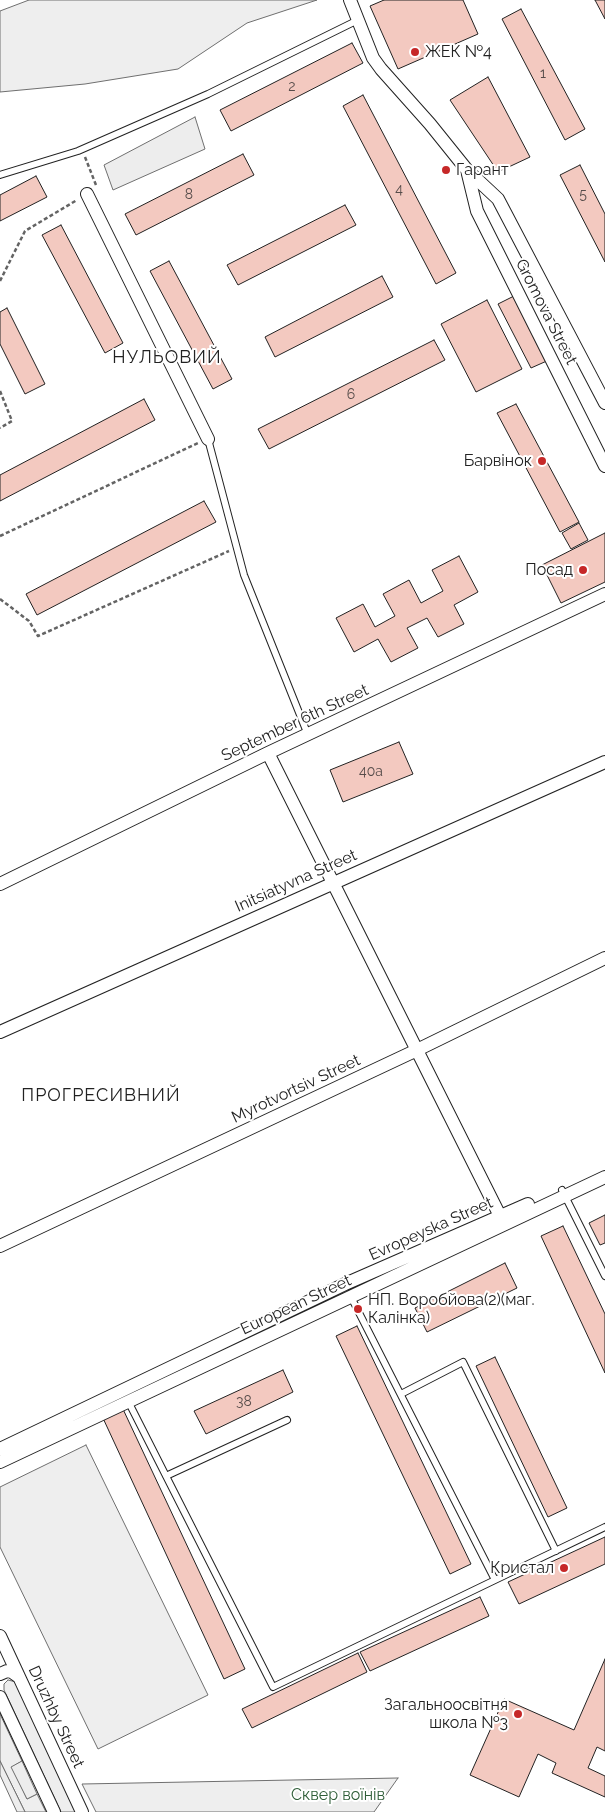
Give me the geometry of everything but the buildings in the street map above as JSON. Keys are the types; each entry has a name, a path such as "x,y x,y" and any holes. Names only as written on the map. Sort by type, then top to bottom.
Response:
{"street":[{"name":"Gromova Street","path":"350,0 373,58 381,69 430,124 467,170 498,199 601,385 605,403"},
{"name":"Gromova Street","path":"467,170 477,211 605,466"},
{"path":"86,194 208,439"},
{"name":"September 6th Street","path":"0,884 268,753 605,594"},
{"path":"268,753 500,1216"},
{"name":"Initsiatyvna Street","path":"0,1032 605,762"},
{"name":"Myrotvortsiv Street","path":"0,1246 417,1050 605,958"},
{"name":"Evropeyska Street","path":"0,1449 345,1284 605,1170"},
{"name":"European Street","path":"0,1462 605,1177"},
{"name":"Druzhby Street","path":"0,1636 82,1812"},
{"path":"0,1664 5,1658 7,1651"},
{"path":"0,1674 7,1671 19,1677"},
{"path":"0,1697 54,1812"}],"lane":[{"path":"0,175 82,149 208,94 358,20"},
{"path":"208,439 244,575 308,735"},
{"path":"562,1190 605,1276"},
{"path":"345,1284 494,1580"},
{"path":"401,1394 463,1362 556,1551"},
{"path":"123,1391 273,1686 605,1527"},
{"path":"166,1476 287,1420"}],"path":[{"path":"0,280 25,232 96,187 82,149"},
{"path":"0,391 12,421 0,428"},
{"path":"0,536 208,439"},
{"path":"0,599 29,621 38,636 236,548"}],"green space":[{"path":"29,0 317,0 247,23 178,69 85,84 0,92 0,11"},
{"path":"86,1445 208,1695 98,1749 0,1547 0,1487"},
{"path":"8,1680 16,1682 76,1812 61,1812 4,1690 4,1684"},
{"path":"0,1714 22,1761 12,1767 27,1799 37,1794 46,1812 25,1812 0,1761"},
{"name":"Сквер воїнів","path":"398,1778 374,1812 96,1812 82,1784"}],"shaded area":[{"path":"195,117 205,149 113,190 104,165"},
{"path":"0,1761 25,1812 17,1812 0,1775"},
{"path":"22,1761 37,1794 27,1799 11,1767"}],"place":[{"name":"ЖЕК №4","path":"415,52"},
{"name":"Гарант","path":"446,170"},
{"name":"Барвінок","path":"542,461"},
{"name":"Посад","path":"583,570"},
{"name":"НП. Воробйова(2)(маг. Калінка)","path":"358,1309"},
{"name":"Кристал","path":"564,1568"},
{"name":"Загальноосвітня школа №3","path":"518,1714"}],"district":[{"name":"НУЛЬОВИЙ","path":"167,358"},
{"name":"ПРОГРЕСИВНИЙ","path":"101,1096"}]}
